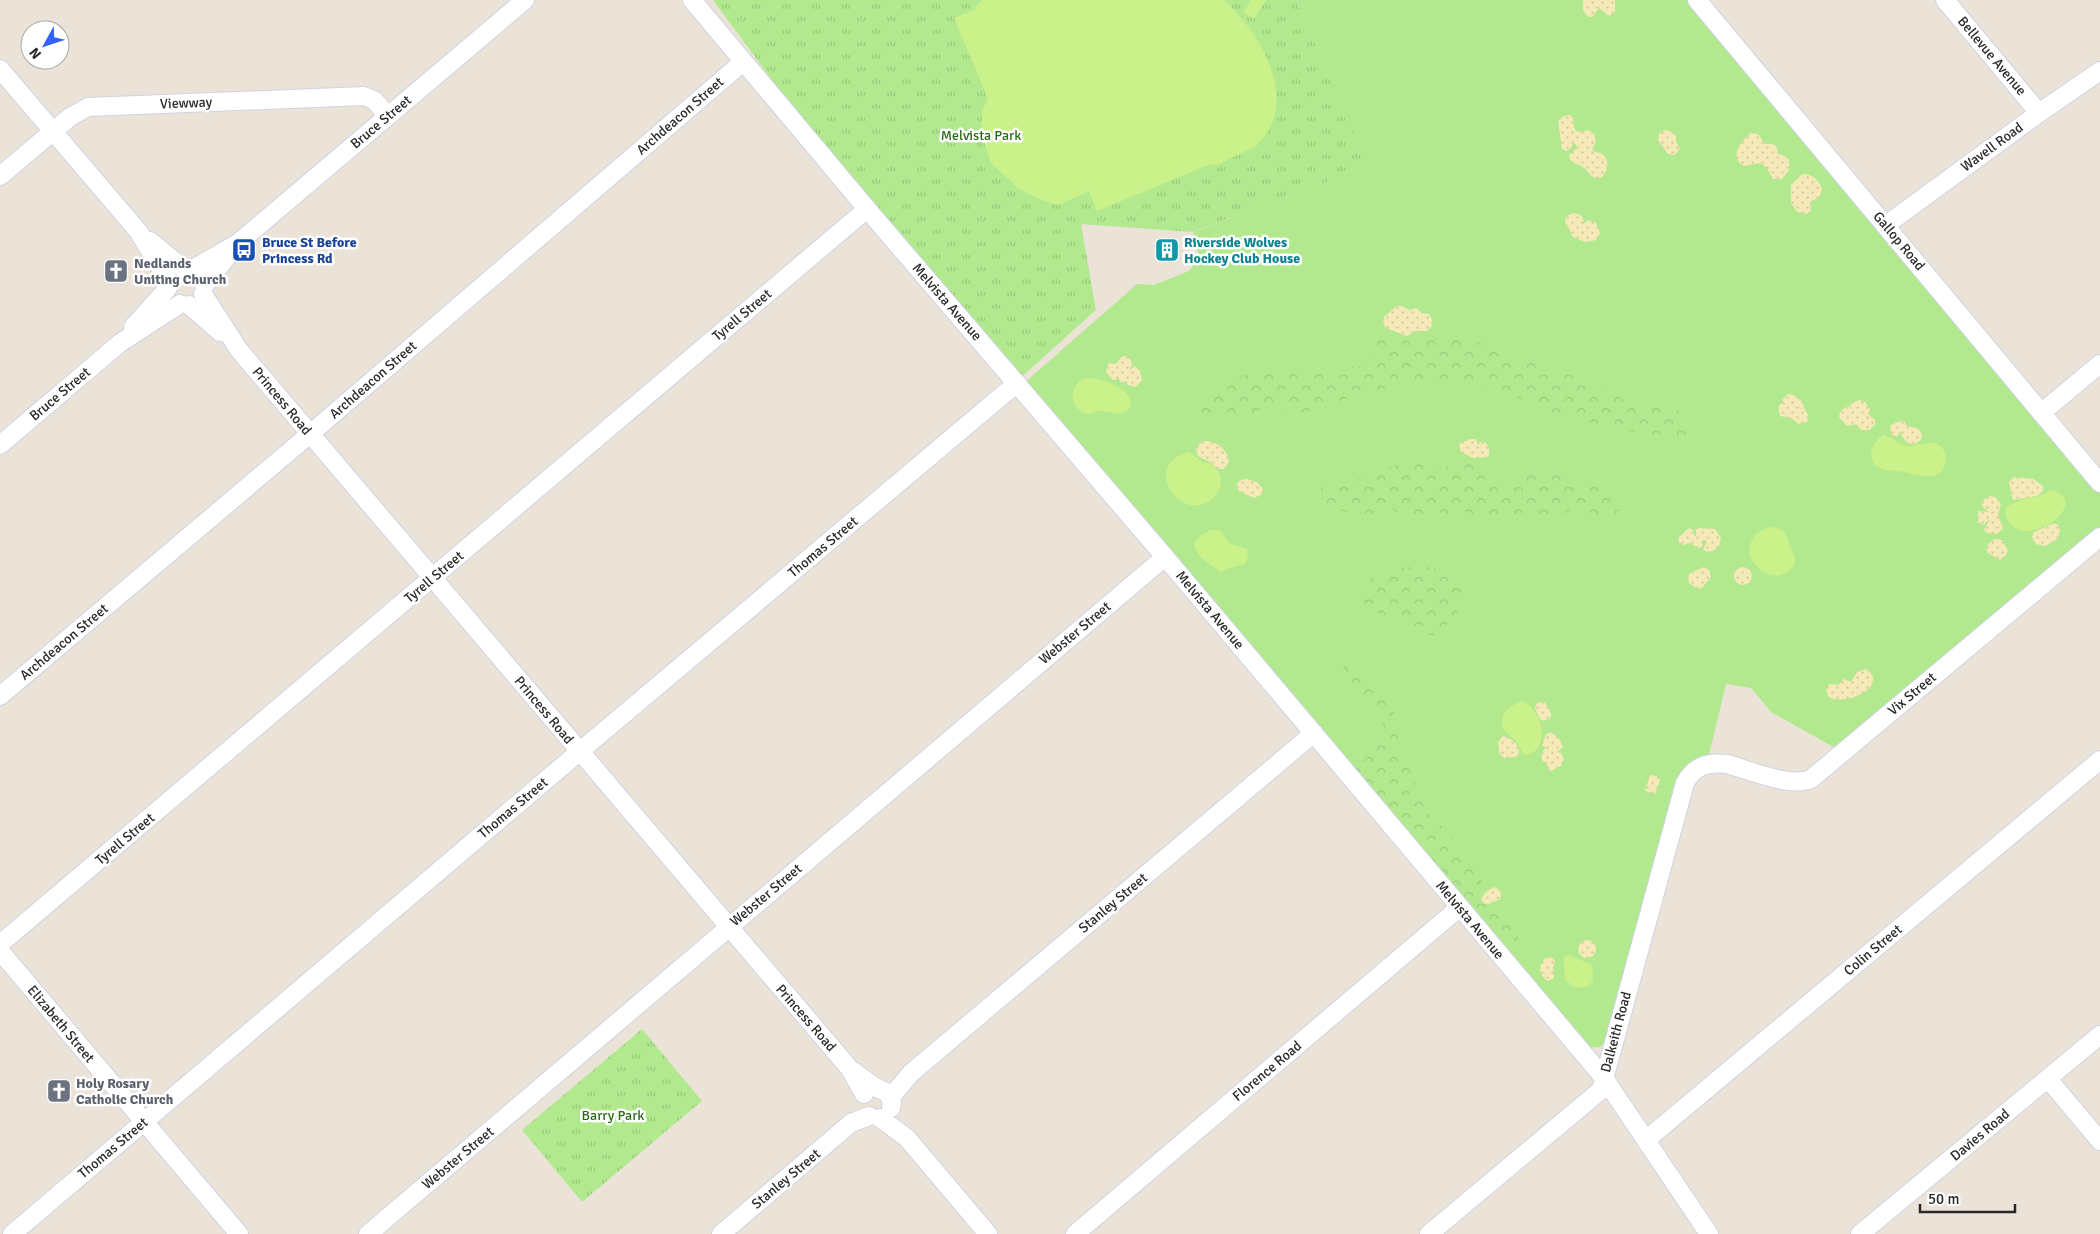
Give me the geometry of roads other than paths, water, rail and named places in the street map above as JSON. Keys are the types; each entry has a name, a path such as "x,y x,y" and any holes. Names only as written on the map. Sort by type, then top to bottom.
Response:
{"street":[{"name":"Bruce Street","path":"187,270 238,243 525,0"},
{"name":"Melvista Avenue","path":"692,0 1604,1078 1709,1234"},
{"name":"Gallop Road","path":"1697,0 1886,224 2100,483"},
{"name":"Bellevue Avenue","path":"1945,0 2039,113"},
{"name":"Archdeacon Street","path":"0,696 310,434 744,62"},
{"path":"0,69 138,231 187,270 202,278 204,290 199,300 184,305 173,300 168,285 138,231"},
{"name":"Wavell Road","path":"1886,224 2100,71"},
{"name":"Viewway","path":"0,176 70,117 88,107 364,96 374,100 388,116"},
{"name":"Tyrell Street","path":"0,944 867,208"},
{"name":"Bruce Street","path":"204,290 238,243"},
{"path":"168,285 173,275 187,270"},
{"name":"Bruce Street","path":"120,343 168,285"},
{"name":"Princess Road","path":"204,290 239,350 988,1234"},
{"name":"Bruce Street","path":"0,445 120,343 184,305"},
{"name":"Princess Road","path":"184,305 239,350"},
{"path":"2042,413 2100,364"},
{"name":"Thomas Street","path":"12,1234 1017,383"},
{"name":"Vix Street","path":"1702,766 1727,764 1797,782 1811,779 2100,537"},
{"name":"Webster Street","path":"368,1234 1165,557"},
{"name":"Stanley Street","path":"721,1234 1314,733"},
{"name":"Colin Street","path":"1646,1140 2100,760"},
{"name":"Dalkeith Road","path":"1429,1234 1601,1090 1685,783 1690,774 1702,766"},
{"name":"Florence Road","path":"1075,1234 1460,907"},
{"name":"Elizabeth Street","path":"0,951 239,1234"},
{"name":"Davies Road","path":"1860,1234 2100,1035"},
{"path":"2048,1078 2100,1141"}],"place":[{"name":"Bruce St Before Princess Rd","path":"244,250"},
{"name":"Riverside Wolves Hockey Club House","path":"1167,250"},
{"name":"Nedlands Uniting Church","path":"116,271"},
{"name":"Holy Rosary Catholic Church","path":"59,1091"}],"park label":[{"name":"Melvista Park","path":"981,135"},
{"name":"Barry Park","path":"613,1115"}]}
